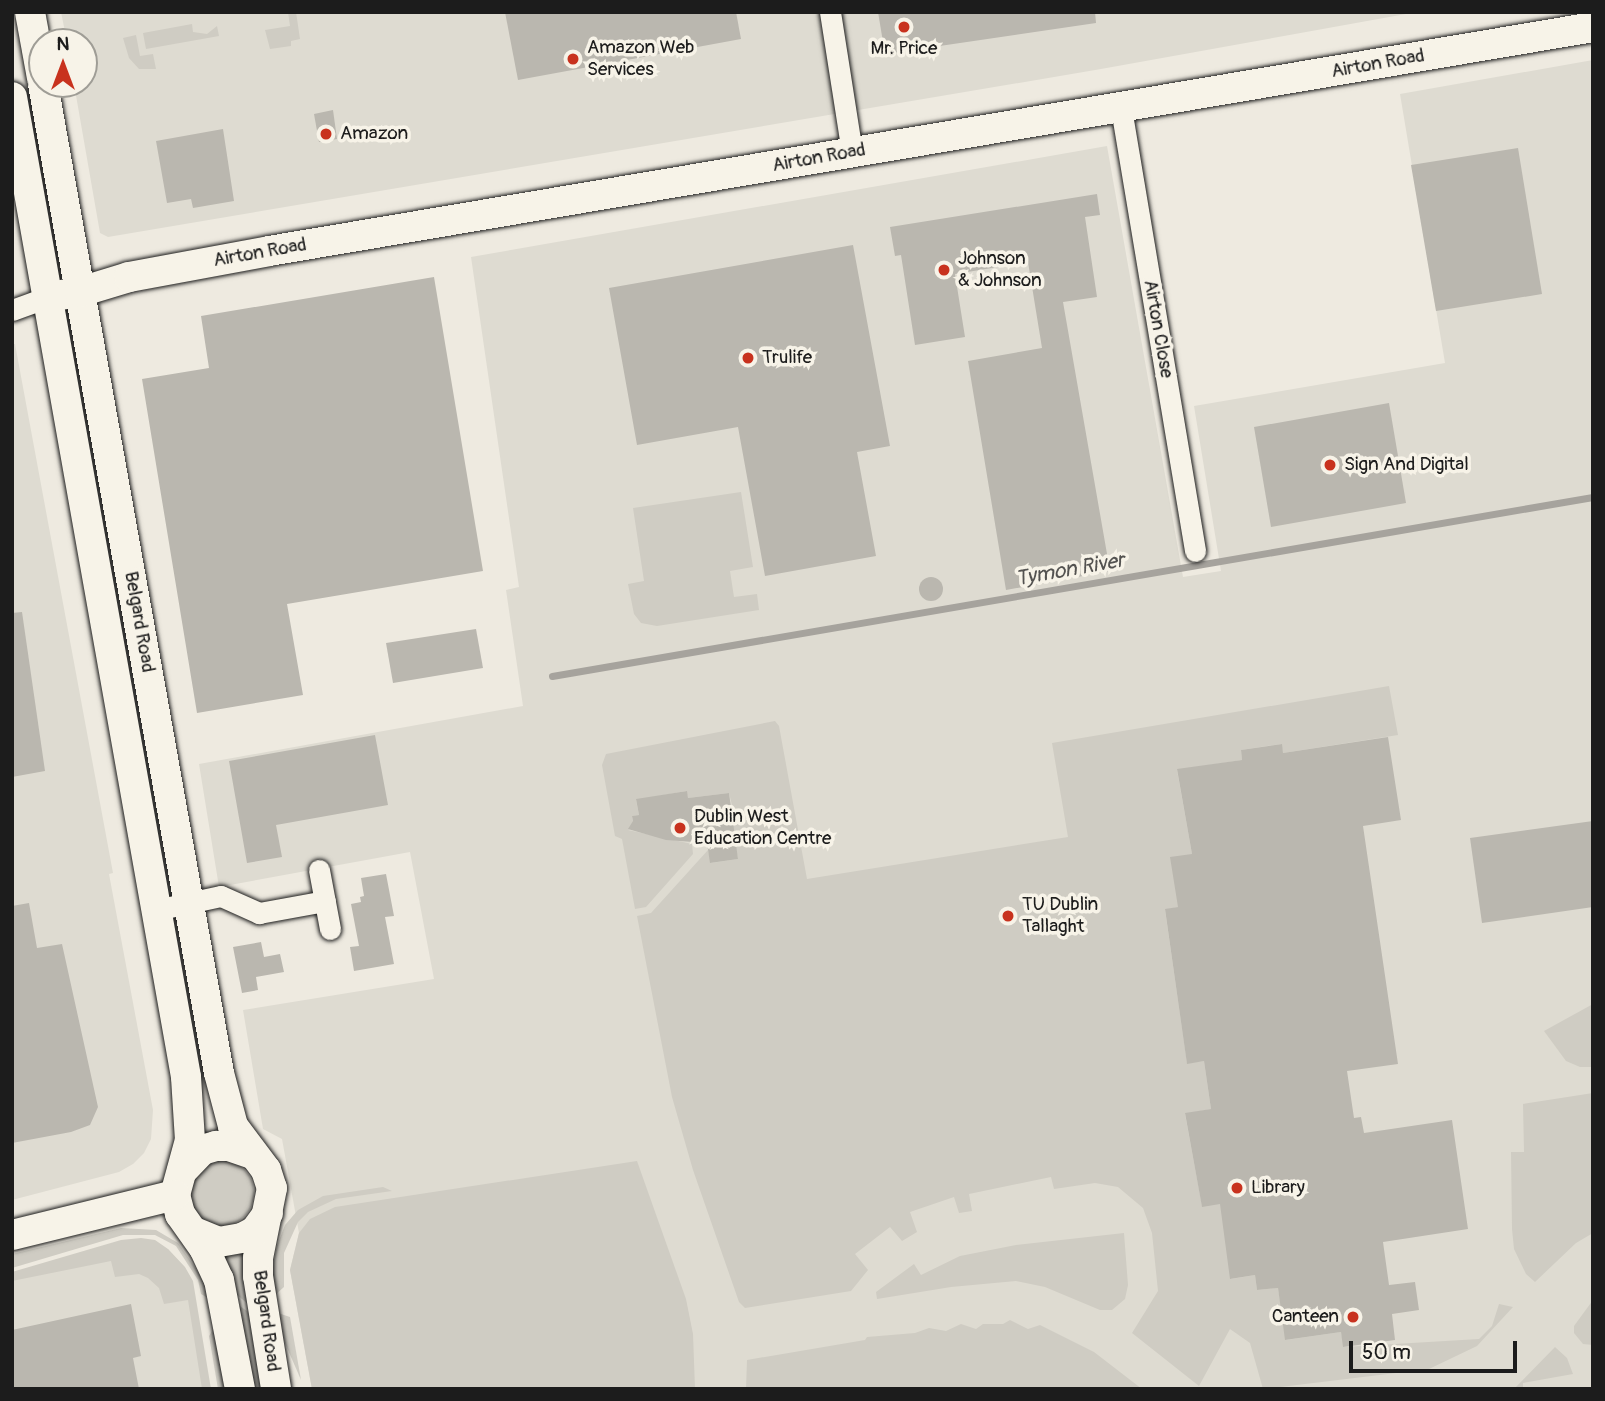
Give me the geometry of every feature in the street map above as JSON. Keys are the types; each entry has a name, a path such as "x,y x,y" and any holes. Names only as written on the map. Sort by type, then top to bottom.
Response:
{"main road":[{"name":"Airton Road","path":"48,298 80,292 129,277 269,251 1593,27"},
{"name":"Belgard Road","path":"12,97 190,1112 190,1140 178,1183 180,1214 194,1232 219,1280 240,1389"},
{"name":"Belgard Road","path":"45,98 227,1109 237,1136 266,1170 271,1181 269,1212 258,1258 258,1276 276,1389"},
{"path":"12,1235 178,1183 202,1150 229,1146 252,1154"},
{"path":"194,1232 219,1242 242,1238 255,1231 269,1212"}],"street":[{"path":"830,12 852,153"},
{"name":"Airton Close","path":"1121,108 1195,551"},
{"path":"12,310 48,298"},
{"path":"319,870 330,929"},
{"path":"156,910 221,896 259,913 325,901"}],"shaded area":[{"name":"Amazon Web Services","path":"61,12 1417,12 1101,69 108,237 100,233 76,98 98,98 98,28 64,28"},
{"path":"288,12 296,12 300,39 291,41 291,46 270,49 265,30 290,26"},
{"path":"192,24 193,32 207,34 217,26 219,36 146,49 143,33"},
{"path":"136,35 140,56 153,54 156,69 139,69 129,58 123,38"},
{"name":"TU Dublin Tallaght","path":"1593,60 1593,1389 1066,1389 1067,1355 870,1389 312,1389 290,1270 299,1233 282,1139 263,1129 243,1010 434,979 410,852 219,887 199,764 523,706 506,590 519,587 471,257 1107,146 1183,577 1221,571 1194,406 1445,363 1400,94"},
{"path":"12,344 15,344 113,873 109,874 153,1110 151,1139 144,1153 133,1164 119,1172 12,1200"},
{"path":"741,492 753,567 730,571 734,597 757,594 759,610 657,626 641,623 634,614 628,584 644,581 633,508"},
{"path":"1389,686 1398,735 1283,753 1281,744 1241,750 1242,760 1177,770 1192,854 1178,907 1165,910 1187,1063 1204,1061 1211,1109 1185,1114 1202,1206 1246,1200 1231,1279 1255,1275 1257,1290 1278,1288 1286,1340 1341,1332 1344,1347 1479,1339 1492,1326 1499,1304 1513,1307 1477,1346 1429,1369 1263,1389 1250,1343 1230,1329 1199,1386 1132,1333 1158,1291 1152,1233 1143,1208 1118,1187 1095,1183 1054,1189 1051,1177 969,1194 972,1211 959,1213 954,1197 910,1212 917,1232 902,1241 890,1227 855,1254 868,1270 851,1291 745,1308 739,1302 693,1170 672,1097 637,916 651,913 708,850 711,863 738,859 731,823 743,820 742,812 734,813 729,793 688,798 686,791 636,800 639,815 632,816 634,827 628,830 692,844 693,854 646,907 635,909 622,839 615,836 602,765 606,754 775,721 779,726 807,879 1068,837 1052,743"},
{"path":"1593,1004 1593,1067 1580,1067 1566,1061 1544,1031"},
{"path":"1593,1093 1593,1233 1576,1243 1535,1282 1526,1274 1514,1249 1512,1229 1511,1152 1524,1152 1523,1104"},
{"path":"221,1160 244,1170 254,1193 244,1216 221,1226 198,1216 188,1193 198,1170"},
{"path":"637,1161 686,1299 693,1334 695,1389 312,1389 290,1270 299,1233 310,1219 335,1207"},
{"path":"383,1187 392,1191 336,1199 308,1212 298,1222 284,1253 284,1287 275,1295 272,1272 277,1246 285,1225 298,1210 323,1196"},
{"path":"121,1228 156,1230 178,1243 203,1279 208,1298 201,1294 198,1280 176,1246 155,1235 123,1235 12,1268 12,1254"},
{"path":"1124,1233 1128,1285 1125,1299 1112,1310 1100,1310 1045,1287 1016,1281 951,1287 877,1299 876,1292 914,1264 921,1275 960,1256 1016,1245"},
{"path":"121,1240 155,1240 168,1249 185,1267 193,1281 211,1389 202,1389 188,1300 164,1304 159,1288 148,1278 139,1274 115,1277 111,1261 12,1281 12,1272"},
{"path":"168,1249 184,1267 206,1389 12,1389 12,1276"},
{"path":"249,1249 247,1303 237,1295 218,1254"},
{"path":"1593,1300 1593,1345 1583,1344 1574,1333 1574,1326"},
{"path":"238,1307 251,1314 264,1389 252,1389"},
{"path":"278,1313 290,1317 301,1380 282,1336"},
{"path":"1010,1320 1028,1329 1040,1325 1094,1352 1142,1389 746,1389 747,1360 865,1340 867,1337 915,1333 929,1328 946,1331 961,1324 976,1329 983,1324 1003,1324"},
{"path":"215,1326 224,1389 218,1389 209,1336"},
{"path":"1555,1347 1567,1358 1573,1374 1523,1383 1523,1389 1514,1389"}],"building":[{"name":"Amazon Web Services","path":"505,12 736,12 741,39 518,80"},
{"path":"878,12 1095,12 1096,23 885,54"},
{"path":"333,110 337,139 319,142 314,114"},
{"path":"223,129 234,201 193,208 191,199 167,203 156,141"},
{"path":"1518,148 1542,294 1436,311 1411,165"},
{"path":"1097,194 1100,215 1085,217 1097,297 1063,302 1110,571 1006,590 968,361 1042,348 1028,262 955,274 965,337 915,345 901,255 895,256 890,227"},
{"name":"Trulife","path":"853,245 890,446 857,452 876,556 765,576 738,427 637,445 609,288"},
{"path":"434,277 483,571 287,604 303,695 197,713 142,379 209,368 201,316"},
{"name":"Sign And Digital","path":"1389,403 1406,503 1271,527 1254,427"},
{"path":"931,577 939,581 943,589 939,597 931,601 923,597 919,589 923,581"},
{"path":"22,612 45,771 12,777 12,613"},
{"path":"476,629 483,668 393,683 386,643"},
{"path":"375,735 388,805 276,825 282,857 247,863 229,761"},
{"path":"1388,737 1401,820 1363,826 1398,1064 1347,1071 1354,1118 1361,1117 1364,1133 1452,1120 1468,1229 1383,1242 1389,1285 1415,1282 1419,1310 1392,1314 1395,1340 1343,1347 1341,1332 1285,1340 1278,1288 1257,1290 1255,1275 1230,1279 1220,1204 1202,1207 1185,1113 1211,1109 1204,1061 1187,1064 1165,909 1178,907 1170,857 1192,854 1177,769 1242,760 1241,750 1282,744 1283,753"},
{"name":"Dublin West Education Centre","path":"687,791 688,798 729,793 738,859 710,863 707,843 666,840 628,829 633,821 632,816 639,815 636,799"},
{"path":"1593,821 1593,907 1482,923 1470,838"},
{"path":"386,874 394,916 385,917 394,964 354,971 350,947 359,946 351,904 361,902 360,897 364,896 361,878"},
{"path":"29,903 37,948 62,944 98,1107 90,1125 71,1132 12,1143 12,906"},
{"path":"261,942 264,957 280,954 284,972 256,977 258,990 242,993 233,947"},
{"path":"131,1304 141,1356 133,1358 139,1389 12,1389 12,1330"}],"waterway":[{"name":"Tymon River","path":"552,676 1593,497"}],"place":[{"name":"Mr. Price","path":"904,27"},
{"name":"Amazon Web Services","path":"573,59"},
{"name":"Amazon","path":"326,134"},
{"name":"Johnson & Johnson","path":"944,270"},
{"name":"Trulife","path":"748,358"},
{"name":"Sign And Digital","path":"1330,465"},
{"name":"Dublin West Education Centre","path":"680,828"},
{"name":"TU Dublin Tallaght","path":"1008,916"},
{"name":"Library","path":"1237,1188"},
{"name":"Canteen","path":"1353,1317"}]}
